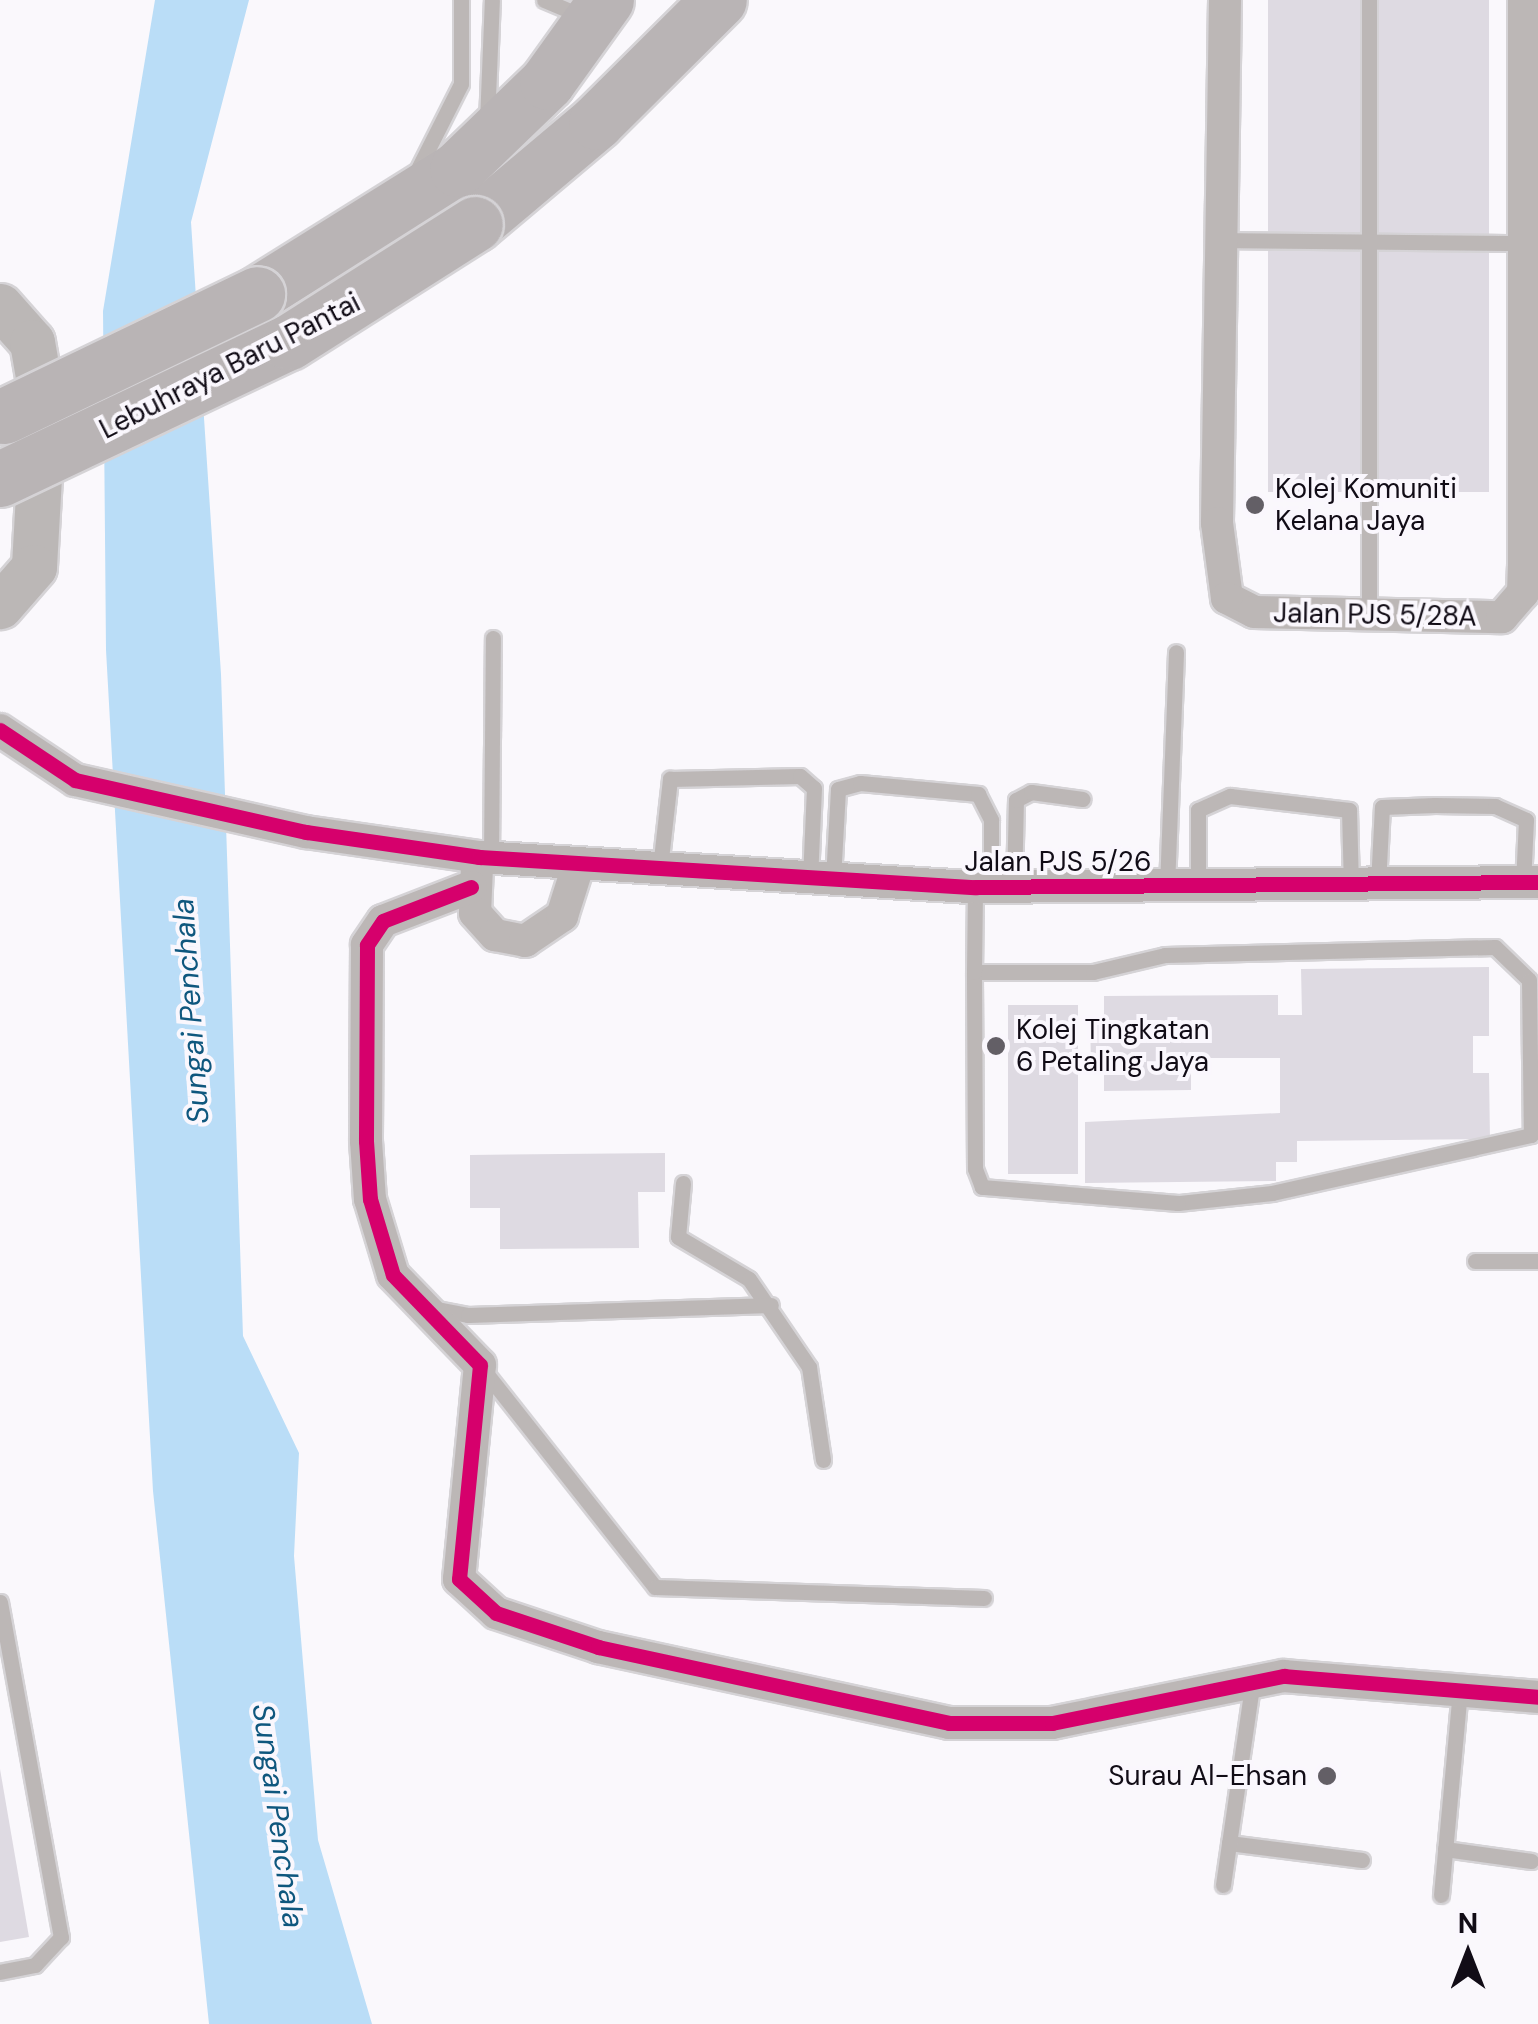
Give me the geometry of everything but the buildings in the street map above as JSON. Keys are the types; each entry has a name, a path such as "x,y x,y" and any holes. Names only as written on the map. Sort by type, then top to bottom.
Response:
{"highway":[{"name":"Lebuhraya Baru Pantai","path":"0,479 289,342 475,224 596,122 720,0"},
{"name":"Lebuhraya Baru Pantai","path":"22,411 263,290 457,169 547,82 581,7"}],"street":[{"name":"Jalan PJS 5/28A","path":"1225,0 1217,524 1227,598 1254,612 1502,617 1523,593 1524,0"},
{"path":"0,306 32,342 22,411 34,567 0,606"},
{"path":"0,360 22,411"},
{"name":"Jalan PJS 5/26","path":"0,730 75,780 481,867 578,866 822,883 994,887 1530,883"},
{"path":"578,866 562,916 525,941 484,926 481,867 382,922 367,945 370,1199 394,1274 418,1307 480,1364 459,1579 496,1614 598,1647 949,1723 1052,1723 1252,1687 1284,1676 1538,1698"}],"lane":[{"path":"263,290 414,175 441,140 461,84 461,0"},
{"path":"486,141 492,0"},
{"path":"1369,0 1369,615"},
{"path":"1221,240 1523,243"},
{"path":"481,867 493,638"},
{"path":"1176,652 1183,887"},
{"path":"660,874 670,779 800,776 814,788 822,883"},
{"path":"822,883 838,790 860,782 978,794 991,820 994,887"},
{"path":"974,972 1093,972 1201,953 1495,947 1528,980 1532,1135 1272,1194 1178,1203 1001,1195 982,1187 975,1170 974,972 1016,800 1031,792 1083,799"},
{"path":"1183,887 1198,810 1230,796 1348,810 1364,885"},
{"path":"1364,885 1382,807 1435,804 1494,806 1526,820 1530,883"},
{"path":"683,1183 678,1237 749,1280 772,1305 809,1366 823,1460"},
{"path":"1475,1261 1538,1261"},
{"path":"418,1307 468,1315 772,1305"},
{"path":"480,1364 656,1587 984,1598"},
{"path":"0,1602 61,1937 35,1965 0,1972"},
{"path":"1223,1885 1252,1687"},
{"path":"1440,1895 1460,1692"},
{"path":"1229,1843 1362,1860"},
{"path":"1445,1849 1532,1861"}],"water":[{"name":"Sungai Penchala","path":"155,0 249,0 191,222 221,674 243,1336 299,1453 294,1556 318,1840 372,2024 209,2024 153,1491 106,650 103,311"}],"cycle path":[{"path":"0,730 75,780 306,832 479,857 975,887 1538,882"},
{"path":"471,887 383,921 367,945 366,1141 370,1199 393,1275 480,1365 459,1579 496,1613 598,1647 949,1723 1052,1723 1284,1676 1538,1697"}],"place":[{"name":"Kolej Komuniti Kelana Jaya","path":"1255,505"},
{"name":"Kolej Tingkatan 6 Petaling Jaya","path":"996,1046"},
{"name":"Surau Al-Ehsan","path":"1327,1776"}]}
